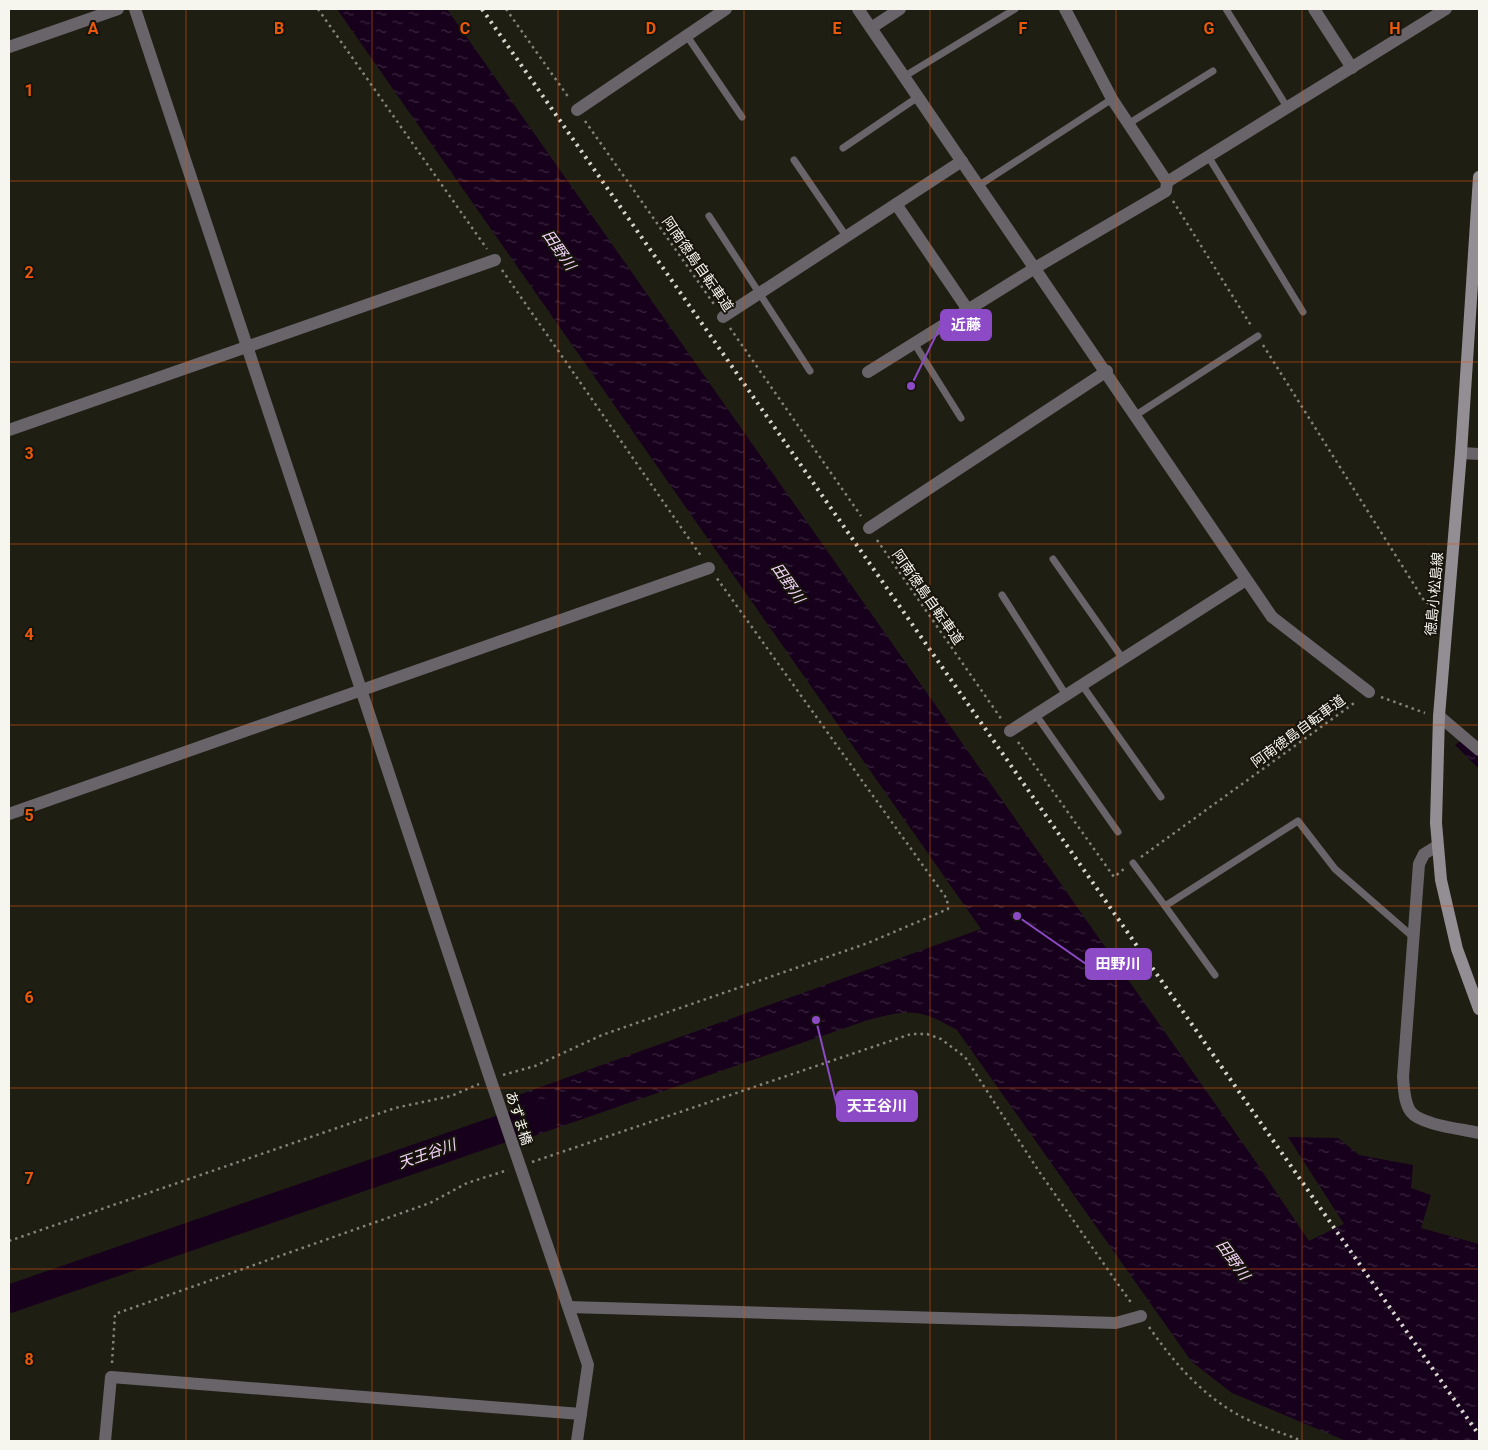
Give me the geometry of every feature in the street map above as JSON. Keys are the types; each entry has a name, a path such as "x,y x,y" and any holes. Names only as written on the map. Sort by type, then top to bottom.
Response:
{"main road":[{"name":"徳島小松島線","path":"1479,177 1461,453 1439,716 1436,823 1441,880 1457,949 1479,1009"}],"street":[{"path":"9,47 118,9"},
{"name":"あずま橋","path":"135,9 518,1162 588,1365 577,1441"},
{"path":"577,110 726,9"},
{"path":"858,9 1107,371 1272,617 1369,692"},
{"path":"871,28 900,9"},
{"path":"1065,9 1112,99 1167,187"},
{"path":"1314,9 1352,68"},
{"path":"868,372 1167,187 1208,156 1446,9"},
{"path":"723,317 962,161"},
{"path":"896,204 968,310"},
{"path":"9,430 495,260"},
{"path":"868,528 1107,371"},
{"path":"1461,453 1479,454"},
{"path":"9,814 710,568"},
{"path":"1010,731 1246,580"},
{"path":"1439,716 1479,750"},
{"path":"1437,846 1424,854 1419,864 1412,936 1403,1077 1404,1096 1411,1112 1422,1120 1479,1133"},
{"path":"569,1307 1116,1323 1141,1316"},
{"path":"105,1441 111,1377 581,1414"}],"lane":[{"path":"904,76 1014,9"},
{"path":"1226,9 1287,107"},
{"path":"687,36 742,117"},
{"path":"1128,124 1212,71"},
{"path":"843,148 918,97"},
{"path":"978,186 1112,99"},
{"path":"1208,156 1303,312"},
{"path":"794,160 846,236"},
{"path":"709,216 810,371"},
{"path":"1136,415 1258,336"},
{"path":"914,343 961,418"},
{"path":"1053,559 1124,659"},
{"path":"1002,595 1066,695"},
{"path":"1082,685 1161,797"},
{"path":"1036,715 1118,832"},
{"path":"1165,906 1298,821 1335,869 1412,936"},
{"path":"1133,863 1216,975"}],"path":[{"path":"9,1241 395,1108 451,1096 492,1083 535,1066 602,1035 868,943 948,909 947,899 710,568 318,9"},
{"name":"阿南徳島自転車道","path":"506,9 723,317 1010,731 1114,876 1369,692"},
{"path":"1167,187 1425,602 1447,610"},
{"path":"1369,692 1415,711 1439,716"},
{"path":"111,1377 116,1314 430,1203 467,1183 518,1162 911,1034 927,1034 941,1039 965,1058 1038,1170 1174,1362 1193,1382 1236,1413 1302,1441"}],"water":[{"path":"337,9 447,9 1249,1152 1309,1241 1344,1224 1288,1137 1338,1138 1359,1155 1413,1165 1411,1188 1431,1195 1421,1228 1479,1244 1479,1441 1346,1441 1232,1393 1192,1362 957,1030 923,1014 894,1014 868,1020 522,1140 510,1098 981,929"},
{"path":"1466,737 1479,748 1479,769 1455,745"}],"waterway":[{"name":"天王谷川","path":"9,1299 553,1111"}],"railway":[{"path":"482,9 1479,1435"}],"place":[{"name":"近藤","path":"911,386"},
{"name":"田野川","path":"1017,916"},
{"name":"天王谷川","path":"816,1020"}]}
